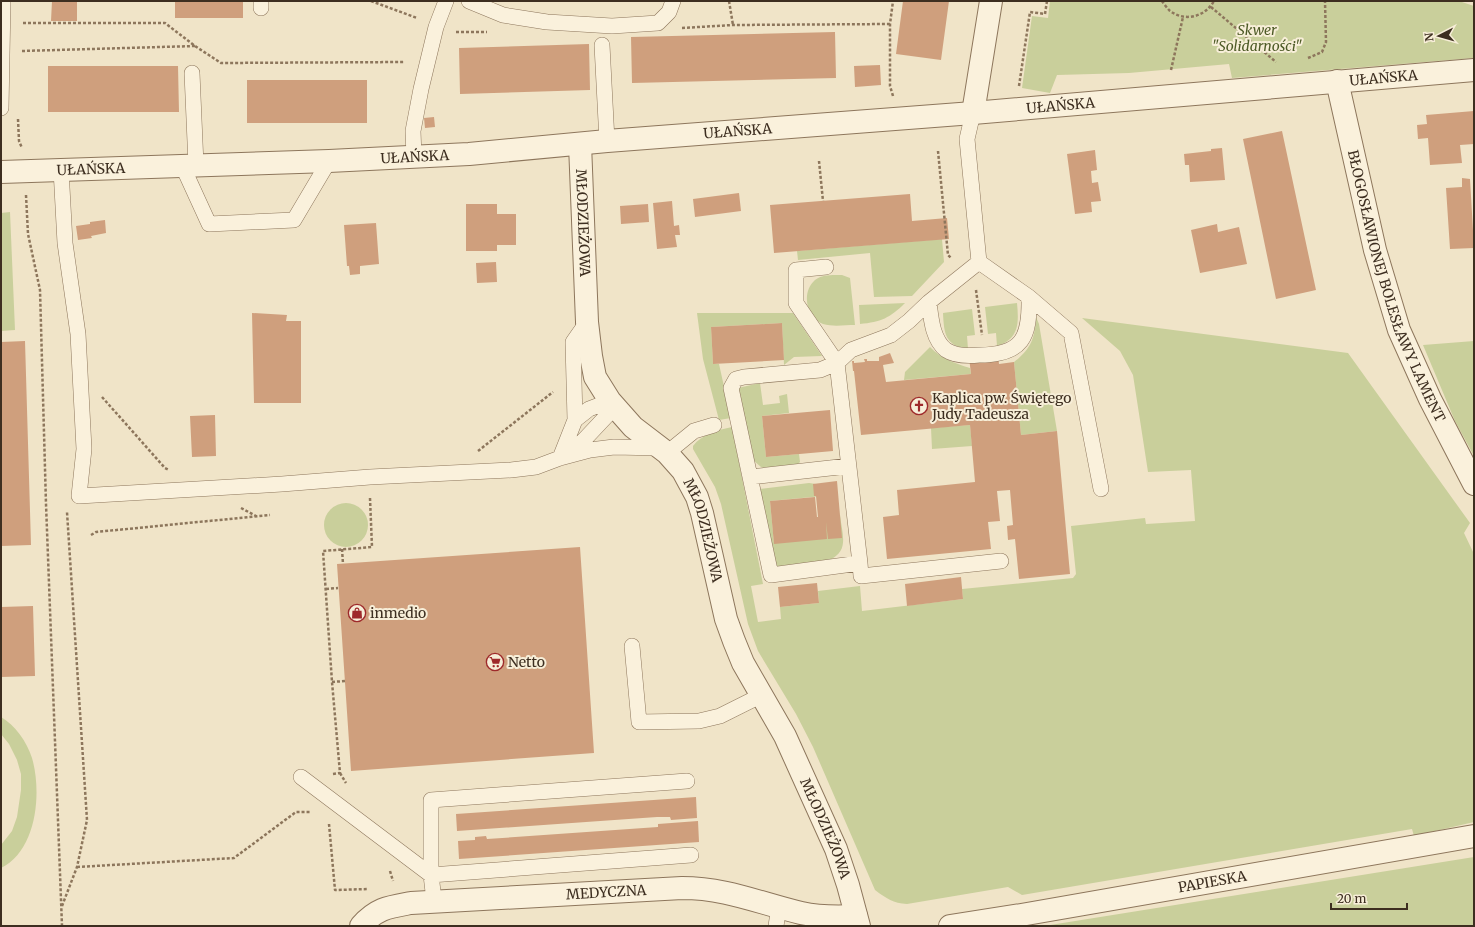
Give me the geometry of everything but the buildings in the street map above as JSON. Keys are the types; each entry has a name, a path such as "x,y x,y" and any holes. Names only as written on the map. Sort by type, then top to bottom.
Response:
{"street":[{"path":"973,113 991,1"},
{"name":"UŁAŃSKA","path":"1,172 329,161 469,154 607,141 973,113 1474,70"},
{"name":"BŁOGOSŁAWIONEJ BOLESŁAWY LAMENT","path":"1336,81 1375,250 1399,330 1430,399 1474,484"},
{"name":"MŁODZIEŻOWA","path":"580,144 587,322 595,377 613,404 633,427 664,450 683,471 697,497 726,619 743,663 785,736 836,849 848,885 857,921"},
{"name":"PAPIESKA","path":"950,926 1474,836"},
{"name":"MEDYCZNA","path":"361,926 369,917 382,909 434,900 697,888 712,889 738,895 778,916 802,913 840,916 857,921"}],"lane":[{"path":"1,108 3,1"},
{"path":"414,157 413,131 421,89 436,27 446,1"},
{"path":"469,1 503,15 547,22 612,26 658,23 670,12 673,1"},
{"path":"602,45 607,141"},
{"path":"192,73 189,165 209,224 294,220 329,161"},
{"path":"973,113 967,139 979,262 1029,297 1071,333 1101,489"},
{"path":"61,169 65,243 78,334 84,449 79,496 536,467 560,458 590,450 614,447 664,450 694,431 727,424"},
{"path":"860,563 771,575 750,477 727,424 731,388 736,379 744,377 820,370 837,363 851,350 891,335 979,262"},
{"path":"826,267 796,270 796,303 837,363 861,576 1001,561"},
{"path":"929,302 934,333 946,350 957,354 984,355 998,354 1010,350 1020,342 1027,331 1029,297"},
{"path":"560,458 575,420 573,342 587,322"},
{"path":"575,420 589,409 613,404"},
{"path":"560,458 583,441 613,404"},
{"path":"750,477 848,466"},
{"path":"632,646 638,722 699,721 720,716 762,695"},
{"path":"301,777 432,875 691,854"},
{"path":"434,900 432,875 431,800 687,781"}],"path":[{"path":"371,1 418,18"},
{"path":"729,1 732,26"},
{"path":"893,1 890,24 890,86 894,101"},
{"path":"1019,92 1030,12 1045,14 1047,1"},
{"path":"1162,1 1170,11 1183,17 1195,16 1204,13 1214,1"},
{"path":"1303,61 1322,52 1326,42 1325,1"},
{"path":"1211,6 1278,64"},
{"path":"1171,70 1183,17"},
{"path":"2,24 165,23 195,46 221,63 405,62"},
{"path":"686,28 890,24"},
{"path":"2,52 195,46"},
{"path":"938,150 948,255 975,286 982,334"},
{"path":"819,161 823,200"},
{"path":"26,194 28,234 40,290 46,504 62,926"},
{"path":"80,372 166,468 171,471"},
{"path":"477,451 554,392"},
{"path":"370,477 372,547 323,552 340,773 327,775 335,890 372,888"},
{"path":"61,909 77,867 88,820 67,503 79,496"},
{"path":"91,535 96,532 270,515"},
{"path":"342,549 343,564"},
{"path":"326,589 338,588"},
{"path":"332,682 345,681"},
{"path":"77,867 234,858 296,812"}],"green space":[{"name":"Skwer \"Solidarności\"","path":"1050,1 1459,1 1474,6 1474,58 1232,78 1229,64 1129,73 1057,75 1050,93 1022,88 1032,16 1048,18"},
{"path":"10,212 15,330 1,331 1,213"},
{"path":"942,239 944,262 912,296 874,297 870,253 798,260 797,251"},
{"path":"828,275 842,275 850,278 855,325 835,326 823,324 817,321 809,311 807,304 808,291 811,285 818,278"},
{"path":"905,303 890,316 874,322 860,324 859,305"},
{"path":"1017,303 1018,318 1014,335 1004,343 997,346 996,333 988,334 985,307"},
{"path":"972,309 975,335 967,336 968,349 950,342 945,332 943,313"},
{"path":"697,313 793,313 822,356 794,357 784,365 782,323 711,327 713,364 719,364 731,418 719,420 703,359"},
{"path":"1036,317 1039,324 1057,431 1021,435 1014,362 1028,348 1031,342 1035,331"},
{"path":"1082,318 1348,353 1470,523 1464,533 1474,554 1474,822 1414,836 1412,829 1022,895 1008,887 907,904 890,900 875,890 813,747 796,714 758,651 748,624 721,504 715,487 693,449 693,446 701,438 716,431 732,427 763,584 751,586 758,622 781,619 780,607 819,603 818,591 860,586 862,611 963,599 962,589 1073,578 1076,574 1071,526 1145,518 1146,524 1195,521 1191,470 1148,472 1133,375 1120,351"},
{"path":"1474,341 1474,456 1455,421 1423,345"},
{"path":"930,347 939,355 948,360 970,368 971,374 904,380 905,372"},
{"path":"760,383 763,405 780,403 779,396 787,394 789,413 762,416 766,457 799,454 800,462 795,467 771,471 761,467 753,460 738,388"},
{"path":"970,425 972,446 932,449 931,428"},
{"path":"809,483 816,484 823,496 770,501 774,543 825,517 840,515 843,541 840,552 829,560 774,567 759,489"},
{"path":"350,503 355,504 362,509 367,516 367,534 362,541 355,546 342,547 337,546 330,541 325,534 324,521 325,516 330,509 337,504"},
{"path":"1,717 20,734 32,758 35,772 36,803 34,819 29,835 22,848 13,860 1,868 1,845 12,831 17,817 21,790 21,774 17,760 9,744 1,734"},
{"path":"1474,857 1474,926 1044,926"}],"place":[{"name":"Kaplica pw. Świętego Judy Tadeusza","path":"919,406"},
{"name":"inmedio","path":"357,613"},
{"name":"Netto","path":"495,662"}]}
